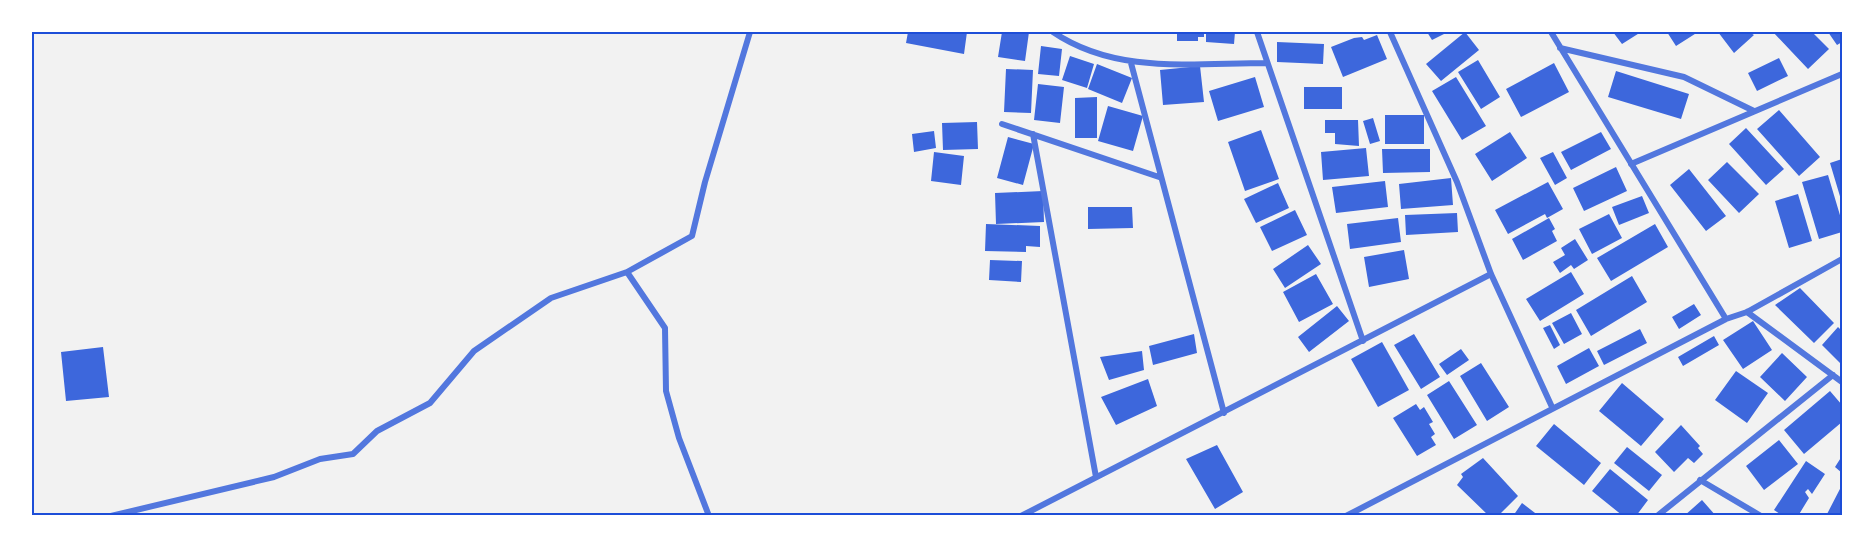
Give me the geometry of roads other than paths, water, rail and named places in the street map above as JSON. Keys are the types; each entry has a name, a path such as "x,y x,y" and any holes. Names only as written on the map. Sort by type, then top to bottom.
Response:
{"street":[{"path":"111,516 274,477 321,459 353,454 377,431 430,403 474,351 551,298 627,272 692,236 705,182 750,32"},
{"path":"1053,32 1071,44 1108,58 1131,63 1267,63"},
{"path":"1257,32 1363,341"},
{"path":"1390,32 1457,182 1491,273 1552,408"},
{"path":"1551,32 1726,319"},
{"path":"1560,48 1684,77 1754,111"},
{"path":"1131,63 1159,177 1224,413"},
{"path":"1631,164 1842,74"},
{"path":"1002,124 1159,177"},
{"path":"1033,134 1096,477"},
{"path":"1346,516 1726,319 1747,312 1842,259"},
{"path":"627,272 665,328 666,391 679,438 710,516"},
{"path":"1022,516 1491,273"},
{"path":"1747,312 1842,382"},
{"path":"1658,516 1833,375"},
{"path":"1700,480 1761,516"}]}
